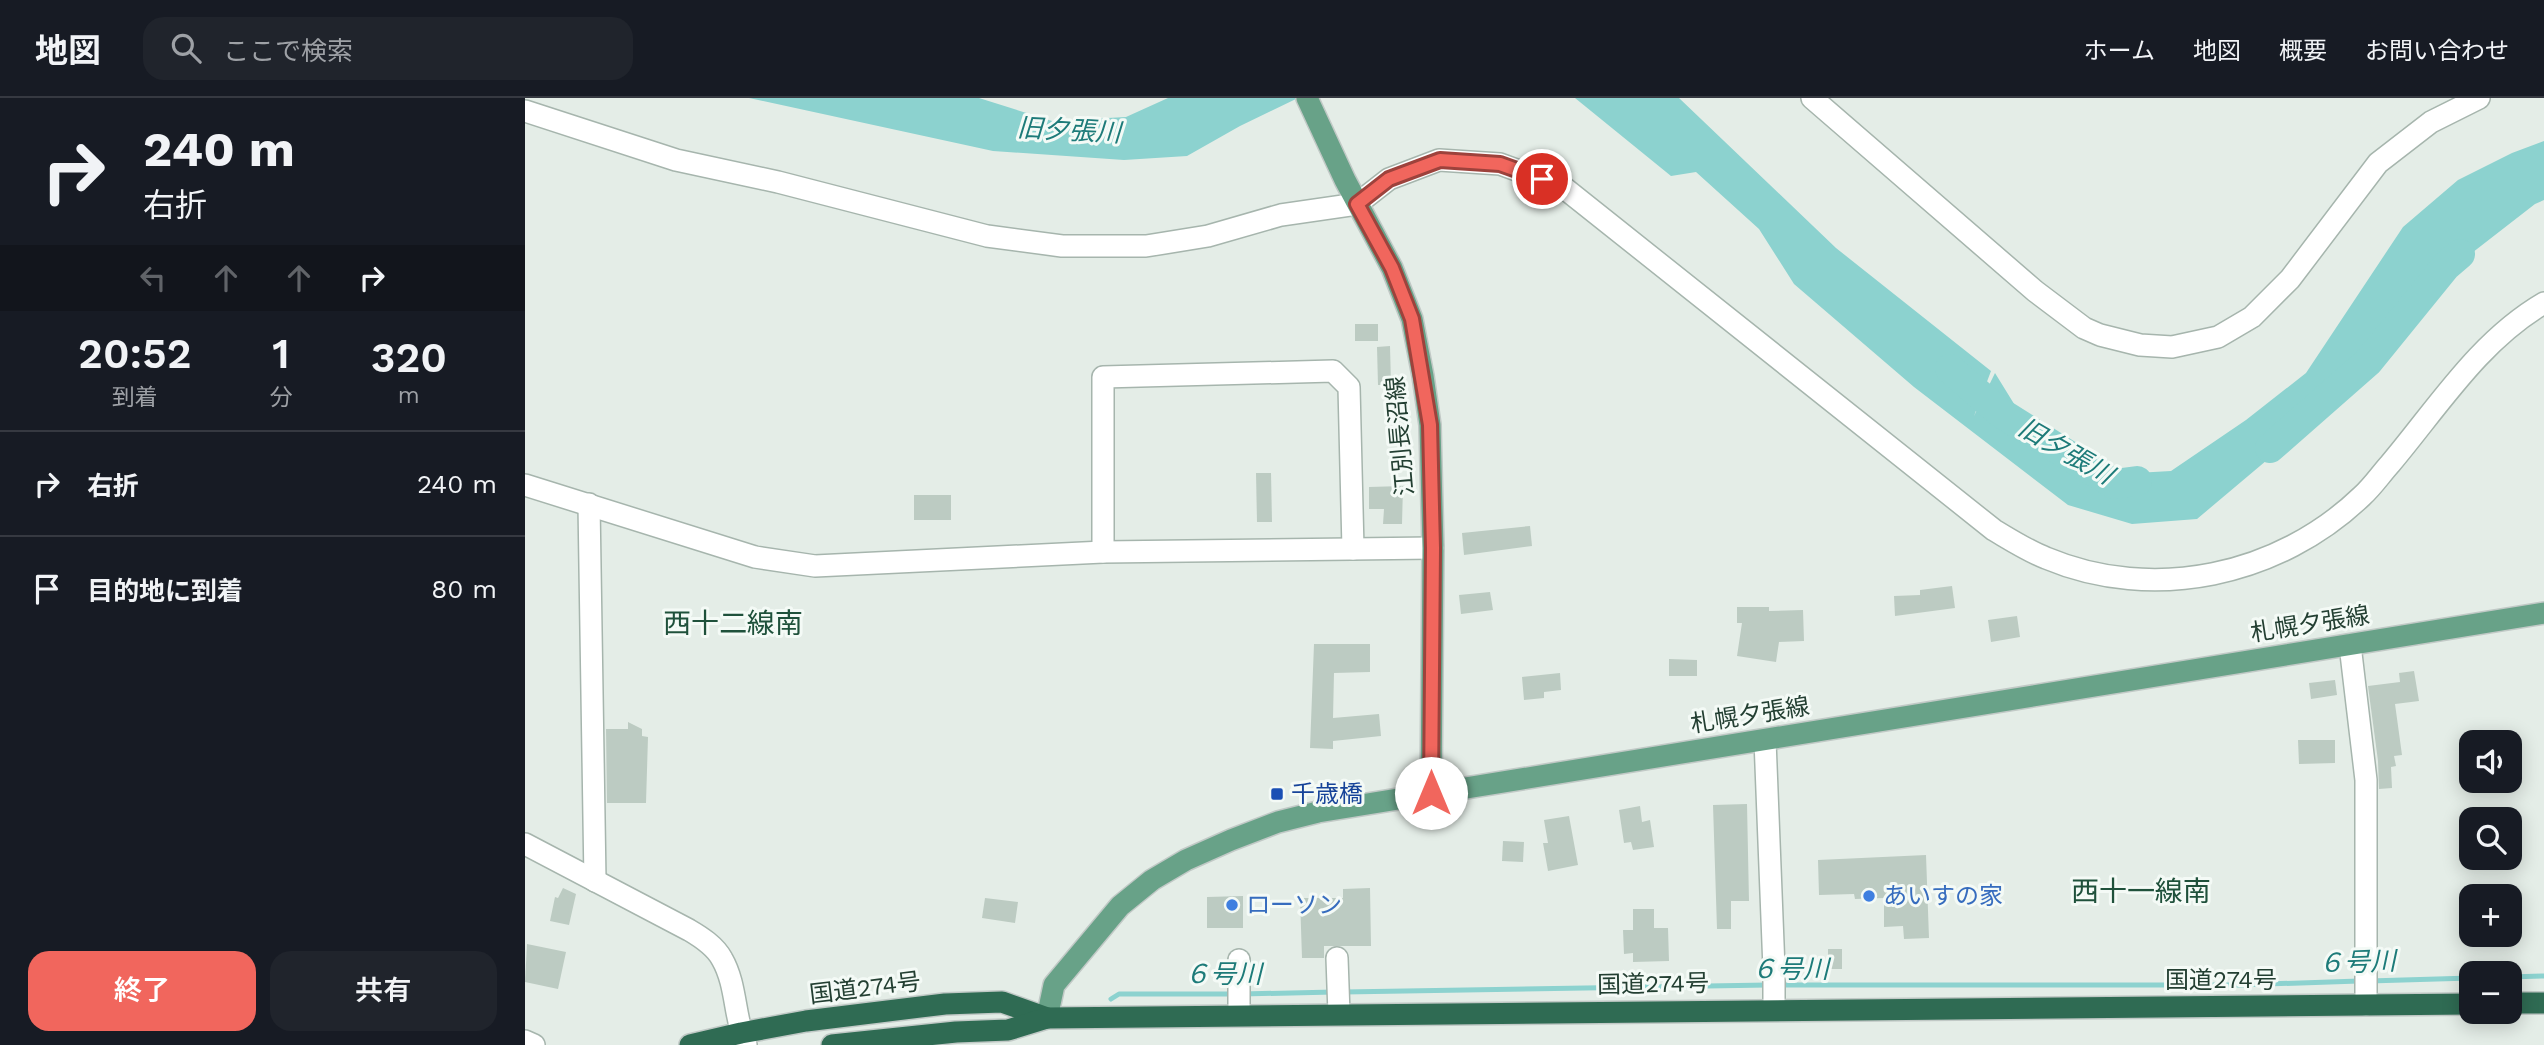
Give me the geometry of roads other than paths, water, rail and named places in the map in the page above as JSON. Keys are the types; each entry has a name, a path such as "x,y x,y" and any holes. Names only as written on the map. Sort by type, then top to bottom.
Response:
{"highway":[{"name":"国道274号","path":"690,1045 743,1039 860,1014 944,1004 1002,1002 1047,1018 1239,1010 1774,1004 2365,999 2459,1003"},
{"path":"2522,1003 2544,1003"},
{"name":"国道274号","path":"832,1045 932,1034 1008,1038 1047,1018"}],"main road":[{"name":"江別長沼線","path":"1307,98 1345,180 1392,268 1412,319 1430,425 1433,548 1431,793"},
{"name":"札幌夕張線","path":"1047,1018 1054,985 1119,906 1152,880 1186,860 1278,822 1318,812 1431,793 2544,613"}],"street":[{"path":"1812,98 2035,291 2084,328 2140,345 2172,347 2218,337 2252,317 2290,279 2378,163 2431,122 2479,98"},
{"path":"525,111 676,160 778,182 987,236 1062,246 1146,246 1208,236 1281,215 1357,204 1389,179 1440,160 1500,164 1563,187 1994,530 2046,558 2103,575 2161,581 2227,572 2275,556 2320,530 2363,496 2466,370 2521,317 2544,303"},
{"path":"1103,552 1103,377 1333,371 1349,387 1353,549"},
{"path":"525,485 755,557 815,566 1103,552 1433,548"},
{"path":"589,505 595,881"},
{"path":"2350,645 2366,780 2365,999"},
{"path":"1765,740 1774,1004"},
{"path":"525,844 707,942 722,958 730,980 743,1039"},
{"path":"1337,958 1339,1009"},
{"path":"1239,960 1239,1010"},
{"path":"525,1041 534,1045"}],"water":[{"path":"749,98 979,98 1052,121 1126,117 1168,98 1298,98 1187,156 1124,160 993,151"},
{"path":"1575,98 1679,98 1836,248 1991,371 1974,416 1995,373 2045,454 2083,476 2171,471 2246,420 2306,373 2403,227 2458,180 2512,153 2544,141 2544,200 2535,204 2401,308 2349,362 2273,455 2197,519 2132,524 2068,505 1914,387 1794,284 1759,229 1696,172 1671,176"}],"waterway":[{"name":"旧夕張川","path":"2270,448 2368,362 2446,266 2460,254"},
{"name":"旧夕張川","path":"1950,369 2001,413 2114,484 2137,481"},
{"name":"６号川","path":"2522,977 2544,976"},
{"name":"６号川","path":"2369,981 2459,978"},
{"name":"６号川","path":"1778,985 2237,985 2359,981"},
{"name":"６号川","path":"1344,992 1768,985"},
{"name":"６号川","path":"1242,994 1334,992"},
{"name":"６号川","path":"1111,999 1119,994 1233,994"}],"place":[{"name":"千歳橋","path":"1277,794"},
{"name":"あいすの家","path":"1869,896"},
{"name":"ローソン","path":"1232,905"}],"district":[{"name":"西十二線南","path":"733,623"},
{"name":"西十一線南","path":"2141,891"}]}
